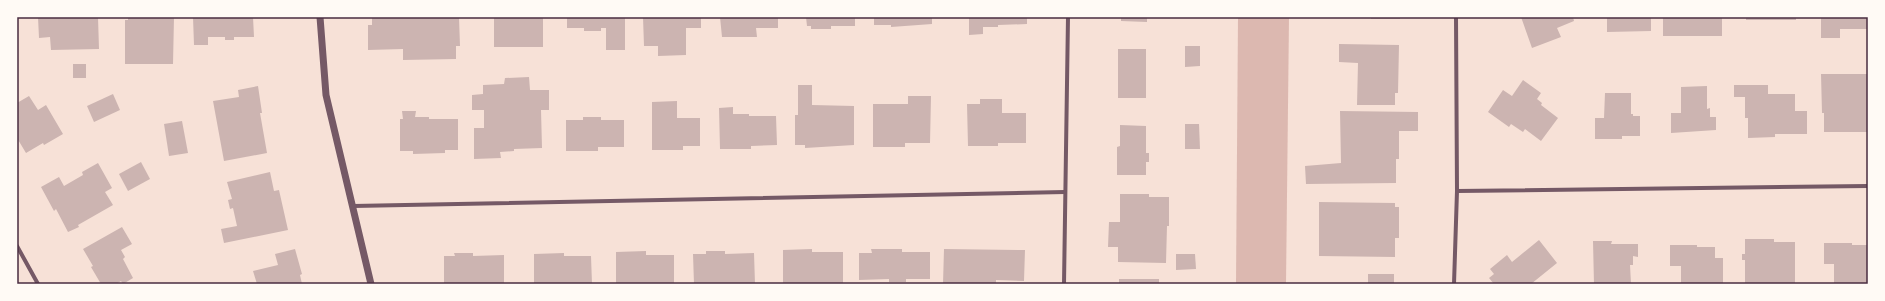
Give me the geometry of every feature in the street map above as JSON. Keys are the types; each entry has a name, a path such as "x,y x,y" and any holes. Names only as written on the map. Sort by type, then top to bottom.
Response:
{"street":[{"path":"320,17 326,95 371,284"},
{"path":"1064,284 1068,17"},
{"path":"1454,284 1457,191 1456,17"},
{"path":"1457,191 1868,186"},
{"path":"353,206 1065,192"},
{"path":"17,246 38,284"}],"shaded area":[{"path":"1238,17 1289,17 1286,284 1236,284"}],"building":[{"path":"38,17 98,17 99,49 51,50 50,37 39,38"},
{"path":"128,17 174,17 173,64 125,64 125,20 128,20"},
{"path":"193,17 253,17 254,37 234,37 234,40 225,40 225,37 208,37 208,45 194,45"},
{"path":"372,17 459,17 460,46 456,46 456,59 403,60 403,49 368,50 368,25 372,25"},
{"path":"494,17 543,17 543,47 494,47"},
{"path":"567,17 625,17 625,50 606,50 606,28 601,28 601,31 584,31 584,28 567,28"},
{"path":"643,17 701,17 701,28 686,28 686,55 658,56 658,46 644,46"},
{"path":"720,17 778,17 778,28 756,28 757,37 722,37"},
{"path":"806,17 855,17 855,26 831,26 831,29 811,29 811,26 807,26"},
{"path":"874,17 932,17 932,24 891,27 891,25 874,25"},
{"path":"969,17 1027,17 1027,24 983,27 983,34 969,35"},
{"path":"1121,17 1147,17 1147,22 1121,21"},
{"path":"1371,17 1400,17 1400,19 1371,19"},
{"path":"1521,17 1573,17 1574,21 1557,28 1561,37 1532,48"},
{"path":"1607,17 1651,17 1651,31 1607,32"},
{"path":"1663,17 1722,17 1722,36 1663,36"},
{"path":"1746,17 1796,17 1796,20 1746,20"},
{"path":"1821,17 1868,17 1868,29 1840,29 1840,38 1821,38"},
{"path":"1339,44 1399,45 1398,93 1395,93 1395,105 1357,105 1358,63 1339,62"},
{"path":"1185,46 1200,46 1200,66 1185,67"},
{"path":"1118,49 1146,49 1146,98 1118,98"},
{"path":"73,64 86,64 86,78 73,78"},
{"path":"1821,74 1868,74 1868,132 1824,132"},
{"path":"529,77 530,90 549,90 549,110 541,110 542,148 514,149 514,151 500,152 501,158 474,159 474,128 484,128 484,110 472,110 472,95 483,94 483,85 504,84 505,78"},
{"path":"1523,80 1541,93 1537,99 1542,103 1541,105 1558,118 1541,141 1525,129 1523,132 1511,124 1509,127 1488,112 1503,90 1512,96"},
{"path":"798,85 812,85 812,105 854,106 854,145 805,148 805,145 795,145 795,115 798,115"},
{"path":"1734,85 1768,85 1768,94 1795,94 1795,111 1807,111 1807,134 1775,134 1775,137 1748,138 1748,118 1745,118 1745,97 1734,97"},
{"path":"258,86 262,113 260,113 267,153 224,161 213,101 239,97 238,90"},
{"path":"1707,86 1707,109 1710,108 1710,117 1716,117 1716,130 1671,133 1671,113 1681,113 1681,87"},
{"path":"1605,93 1631,93 1631,114 1633,114 1633,116 1640,116 1640,136 1622,136 1622,139 1595,139 1595,118 1604,118"},
{"path":"113,94 120,110 94,122 87,106"},
{"path":"29,96 38,110 46,105 63,134 26,153 17,138 17,103"},
{"path":"908,96 931,96 930,143 905,143 905,147 873,147 873,104 908,104"},
{"path":"980,99 1002,99 1002,113 1026,113 1026,143 998,143 998,146 968,146 967,104 980,104"},
{"path":"677,101 677,118 700,118 700,146 683,146 683,150 652,150 652,102"},
{"path":"733,107 733,114 749,114 749,116 776,116 777,145 751,146 751,149 720,149 719,108"},
{"path":"402,111 416,111 415,117 429,117 429,119 458,119 458,150 445,150 445,153 413,154 413,151 400,151 400,119 403,119"},
{"path":"1340,111 1418,112 1418,131 1399,131 1399,159 1396,159 1396,183 1306,184 1305,166 1341,163"},
{"path":"583,117 601,117 601,120 624,120 624,147 598,147 598,151 566,151 566,120 583,120"},
{"path":"182,121 188,153 169,156 164,124"},
{"path":"1185,124 1199,124 1200,149 1185,149"},
{"path":"1120,125 1146,126 1146,153 1149,153 1149,162 1146,162 1146,175 1117,175 1117,147 1120,146"},
{"path":"141,162 150,179 128,191 119,174"},
{"path":"98,163 112,188 105,192 113,205 78,225 79,227 68,232 56,209 54,211 41,187 59,177 64,186 83,175 82,172"},
{"path":"270,172 274,191 279,190 288,230 224,243 221,229 237,226 233,208 230,209 228,200 232,199 227,182"},
{"path":"1120,194 1149,194 1149,197 1169,197 1169,226 1167,226 1166,263 1118,262 1118,247 1108,247 1109,222 1120,222"},
{"path":"1319,202 1395,203 1395,207 1399,207 1399,238 1395,238 1395,257 1319,256"},
{"path":"122,227 132,244 121,250 125,257 123,259 133,278 123,284 121,281 116,284 101,284 83,249"},
{"path":"1745,239 1774,239 1774,242 1795,242 1795,284 1745,284 1745,260 1742,260 1742,254 1745,254"},
{"path":"1539,240 1557,263 1531,284 1494,284 1489,278 1494,274 1490,269 1507,255 1512,262"},
{"path":"1593,241 1612,241 1611,244 1638,244 1638,257 1633,256 1633,265 1630,265 1631,284 1594,284"},
{"path":"1824,243 1852,243 1852,245 1868,245 1868,284 1834,284 1834,264 1824,264"},
{"path":"1670,245 1715,247 1715,258 1723,258 1723,284 1681,284 1681,266 1670,266"},
{"path":"295,249 302,274 300,275 302,284 257,284 253,271 278,265 275,254"},
{"path":"812,249 812,252 843,252 843,284 783,284 783,250"},
{"path":"871,249 902,249 902,252 930,252 930,279 906,279 906,282 889,282 889,279 859,280 859,253 872,253"},
{"path":"944,249 1025,250 1024,281 996,280 996,284 943,284"},
{"path":"646,251 646,255 674,255 674,284 616,284 616,252"},
{"path":"706,251 725,251 725,254 754,253 755,284 694,284 693,254 706,254"},
{"path":"454,253 473,253 473,256 504,255 504,284 444,284 444,256 455,256"},
{"path":"564,253 564,256 591,256 592,284 534,284 534,254"},
{"path":"1176,254 1195,254 1196,269 1176,270"},
{"path":"1368,274 1394,274 1394,284 1368,284"},
{"path":"1119,279 1159,279 1159,284 1119,284"}]}
